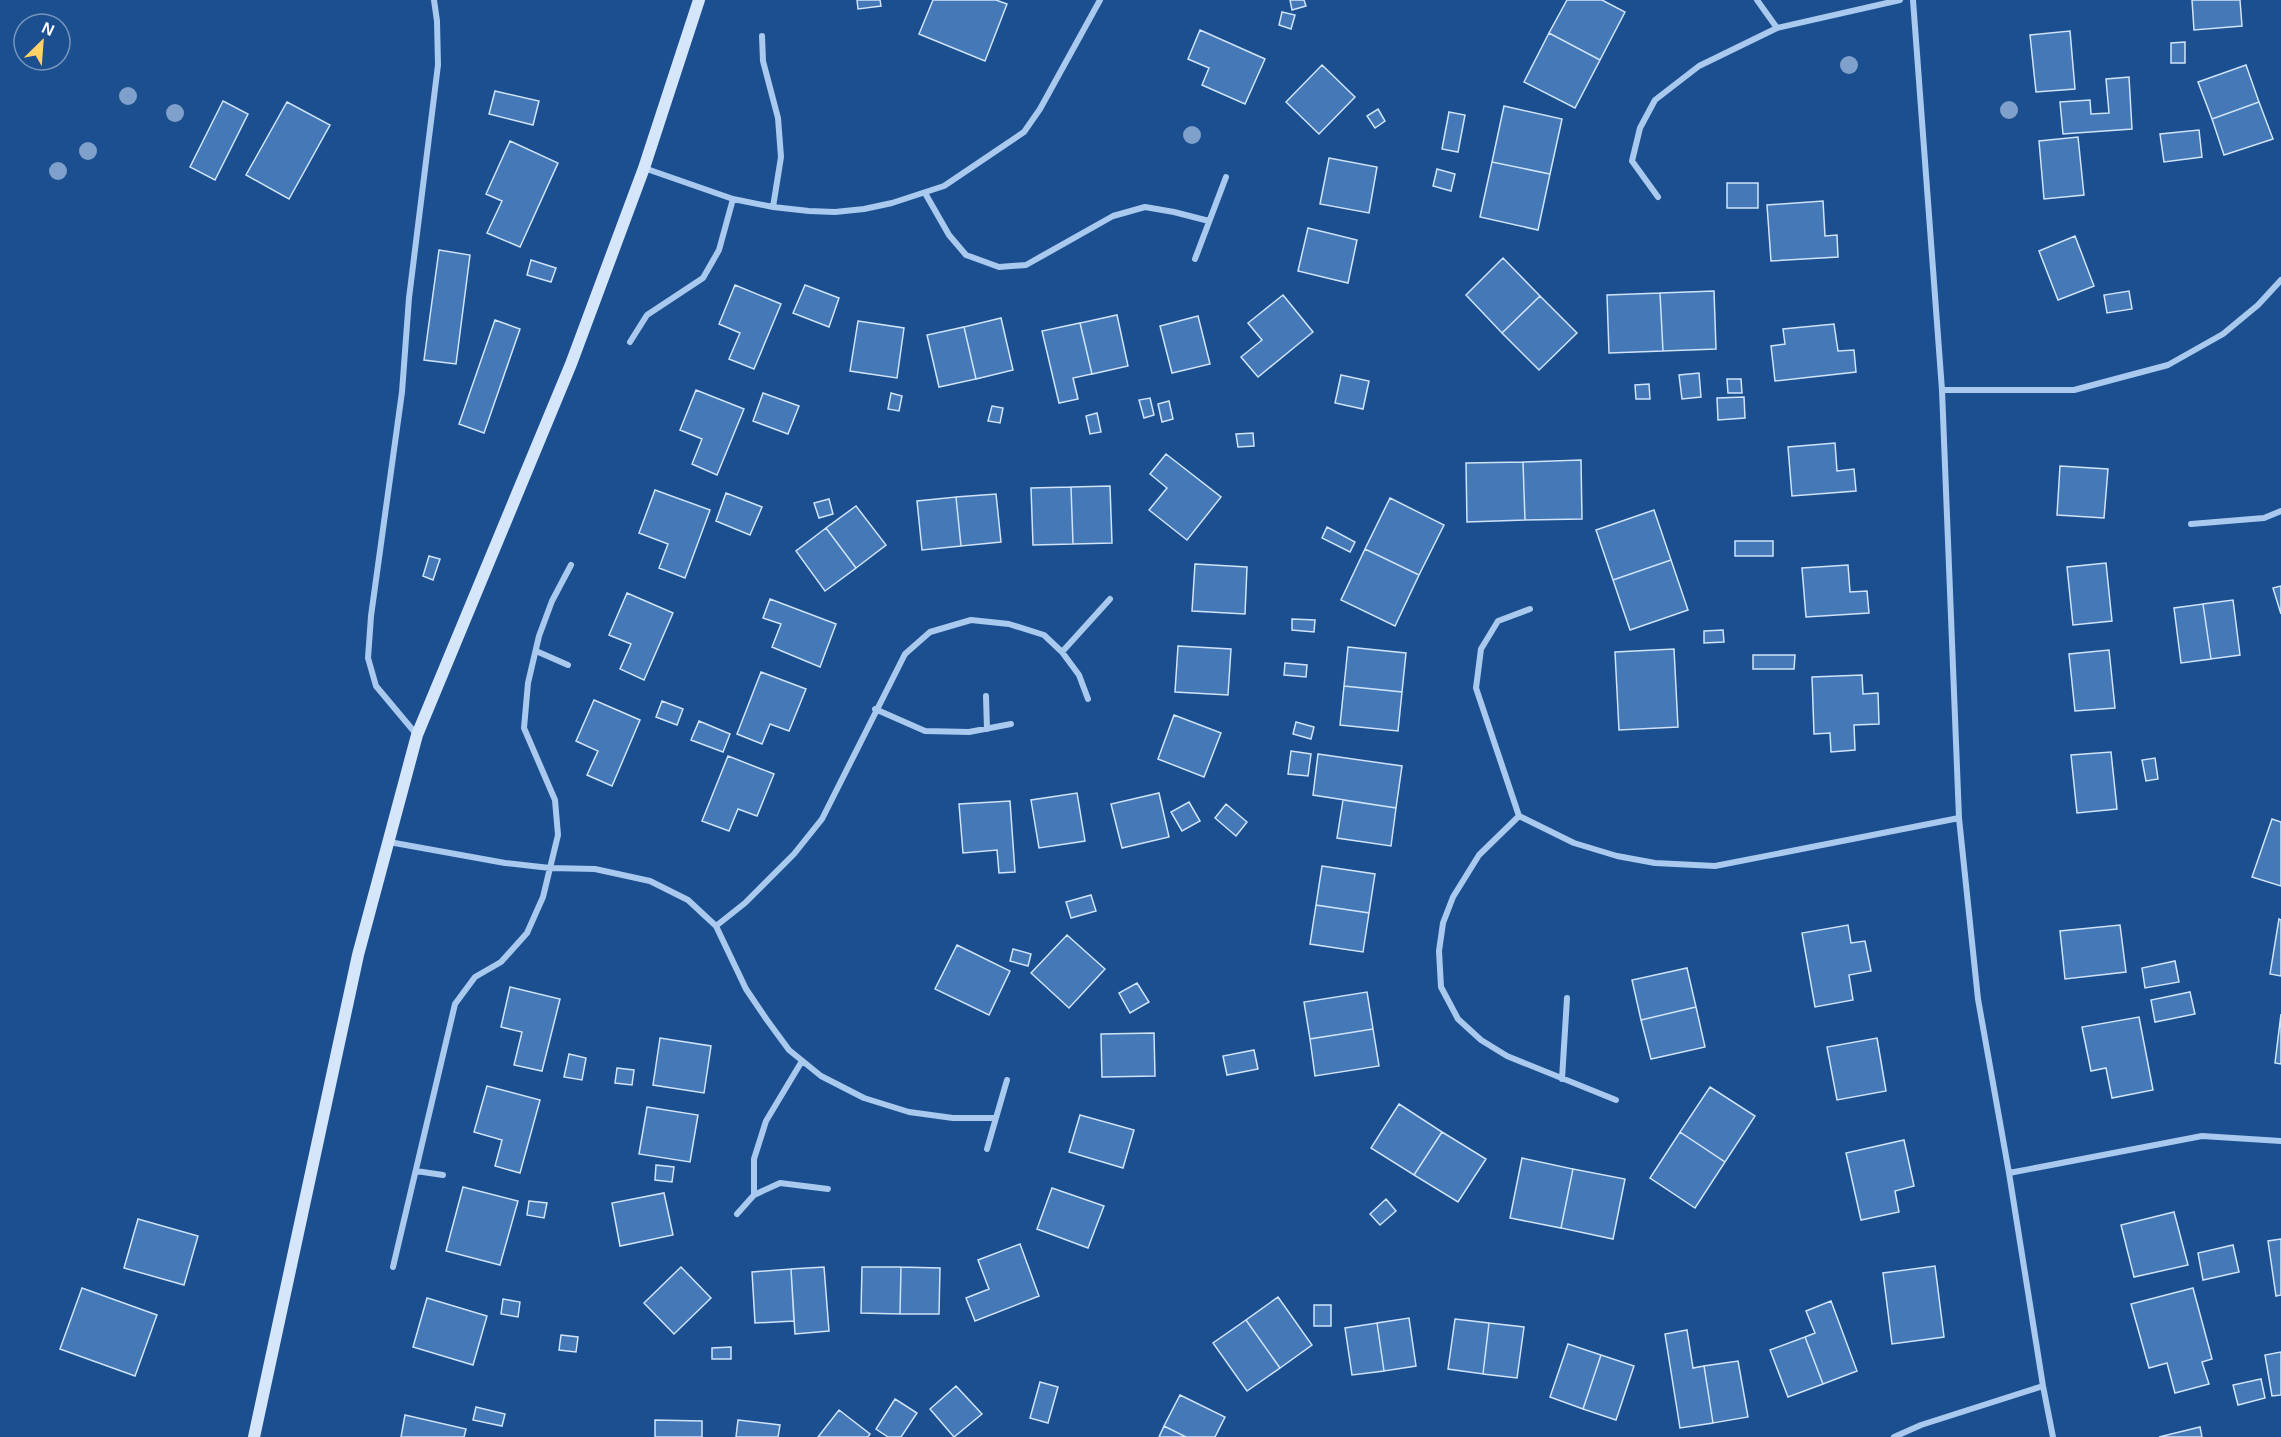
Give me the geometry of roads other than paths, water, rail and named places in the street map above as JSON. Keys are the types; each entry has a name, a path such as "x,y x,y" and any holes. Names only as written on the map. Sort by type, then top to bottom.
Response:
{"street":[{"path":"417,735 376,686 368,658 371,616 402,392 411,275 438,65 434,0"},
{"path":"254,1437 358,955 417,735 571,364 644,168 699,0"},
{"path":"644,168 733,199 773,207 835,212 892,203 925,193 944,186 1024,132 1040,108 1100,0"},
{"path":"1757,0 1777,28"},
{"path":"1658,197 1632,161 1640,128 1655,100 1700,66 1777,28 1900,0"},
{"path":"1913,0 1942,390 1959,818 1978,999 2053,1437"},
{"path":"762,36 763,61 778,118 781,157 773,207"},
{"path":"1195,259 1226,177"},
{"path":"925,193 949,235 966,255 999,267 1026,265 1113,216 1145,207 1209,221"},
{"path":"630,342 647,315 703,278 719,250 733,199"},
{"path":"1942,390 2074,390 2168,365 2223,334 2258,305 2281,280"},
{"path":"2191,524 2264,518 2281,511"},
{"path":"393,1267 455,1004 475,977 501,962 527,933 543,897 558,836 555,800 524,728 528,683 536,651 552,601 571,566"},
{"path":"1062,652 1110,599"},
{"path":"1530,609 1498,621 1481,649 1476,688 1519,816 1574,843 1617,856 1655,863 1715,866 1959,818"},
{"path":"716,926 746,903 794,854 822,819 875,709 905,654 930,632 971,620 1009,624 1044,635 1062,652 1079,675 1088,699"},
{"path":"536,651 568,665"},
{"path":"986,696 987,729"},
{"path":"875,709 925,731 969,732 1011,724"},
{"path":"1519,816 1479,855 1453,897 1443,923 1439,951 1441,987 1458,1019 1481,1040 1507,1056 1616,1100"},
{"path":"389,842 505,863 550,868 595,869 650,881 688,900 716,926 746,989 789,1050 822,1076 864,1098 909,1112 953,1118 996,1118"},
{"path":"1562,1078 1567,998"},
{"path":"754,1195 754,1159 766,1121 802,1061"},
{"path":"987,1149 1008,1080"},
{"path":"2009,1173 2202,1136 2281,1141"},
{"path":"416,1171 443,1175"},
{"path":"737,1214 754,1195 780,1183 828,1189"},
{"path":"1894,1437 1921,1425 2043,1386"}]}
